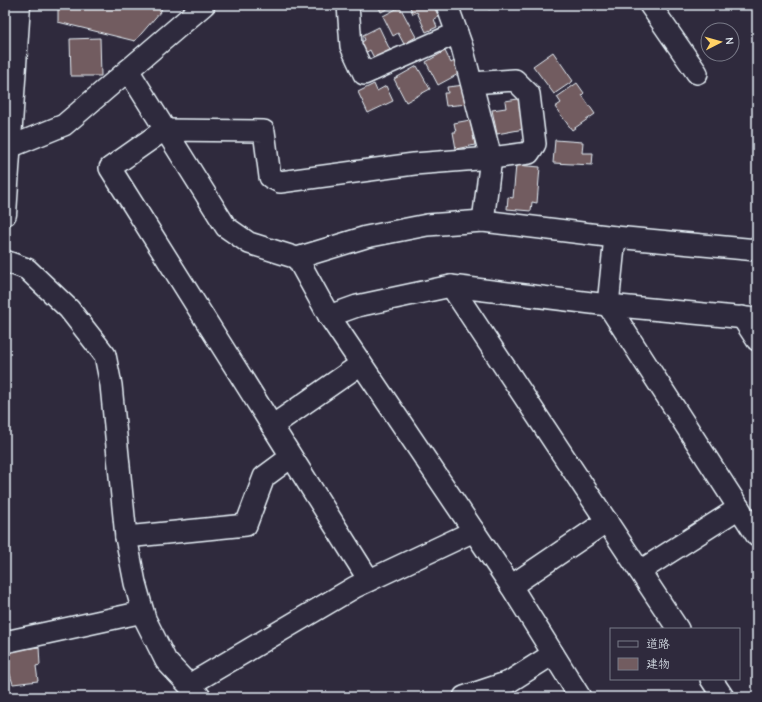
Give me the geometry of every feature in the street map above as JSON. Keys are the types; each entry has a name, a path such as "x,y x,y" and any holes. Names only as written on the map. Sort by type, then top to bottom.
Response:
{"main road":[{"path":"5,214 11,49 20,5"}],"street":[{"path":"7,147 64,125 204,5"},
{"path":"348,5 351,46 364,74 457,33"},
{"path":"447,5 472,83 491,158 483,221"},
{"path":"650,5 697,74"},
{"path":"128,70 164,130 226,227 248,243 297,258 366,237 426,225 483,221 615,237 757,250"},
{"path":"369,580 110,168 164,130 264,131 270,178 280,182 414,164 491,158 529,153 535,144 529,94 515,80 472,83"},
{"path":"615,237 608,305 757,536"},
{"path":"297,258 329,316 511,586 580,697"},
{"path":"5,261 27,269 69,309 105,355 111,384 126,537 135,583 143,612 166,661 195,691 355,587 474,531"},
{"path":"329,316 357,306 452,286 608,305 749,318 757,340"},
{"path":"452,286 677,628"},
{"path":"272,426 361,364"},
{"path":"126,537 246,525 264,477 291,457"},
{"path":"640,571 739,508"},
{"path":"511,586 607,521"},
{"path":"5,642 143,612"},
{"path":"464,697 509,682 553,654"},
{"path":"712,680 723,697"}],"building":[{"path":"58,5 162,5 161,11 135,41 58,22"},
{"path":"368,5 377,5 370,8"},
{"path":"378,5 393,5 393,6 381,12"},
{"path":"409,5 433,5 439,17 434,19 437,27 426,32 417,12 413,14"},
{"path":"486,5 495,5 489,10"},
{"path":"400,7 416,37 404,44 398,33 393,36 383,16"},
{"path":"379,27 390,50 374,58 370,50 365,53 360,43 365,40 363,35"},
{"path":"100,38 101,76 71,76 70,39"},
{"path":"445,51 451,63 456,60 462,72 438,85 426,62"},
{"path":"553,52 573,81 554,94 533,66"},
{"path":"417,66 430,89 406,102 394,79"},
{"path":"577,83 584,93 582,95 595,114 572,130 555,107 561,103 557,97"},
{"path":"374,84 377,91 386,86 393,101 368,113 358,92"},
{"path":"465,85 468,104 446,106 444,93 448,93 447,87"},
{"path":"518,99 524,129 497,134 492,110 506,108 505,101"},
{"path":"470,120 475,145 456,149 453,132 456,132 454,123"},
{"path":"555,140 583,142 582,153 593,153 592,165 553,163"},
{"path":"516,165 540,167 537,203 532,202 531,211 507,209 508,197 513,198"},
{"path":"39,647 40,665 36,666 38,681 13,684 8,668 8,651"}]}
